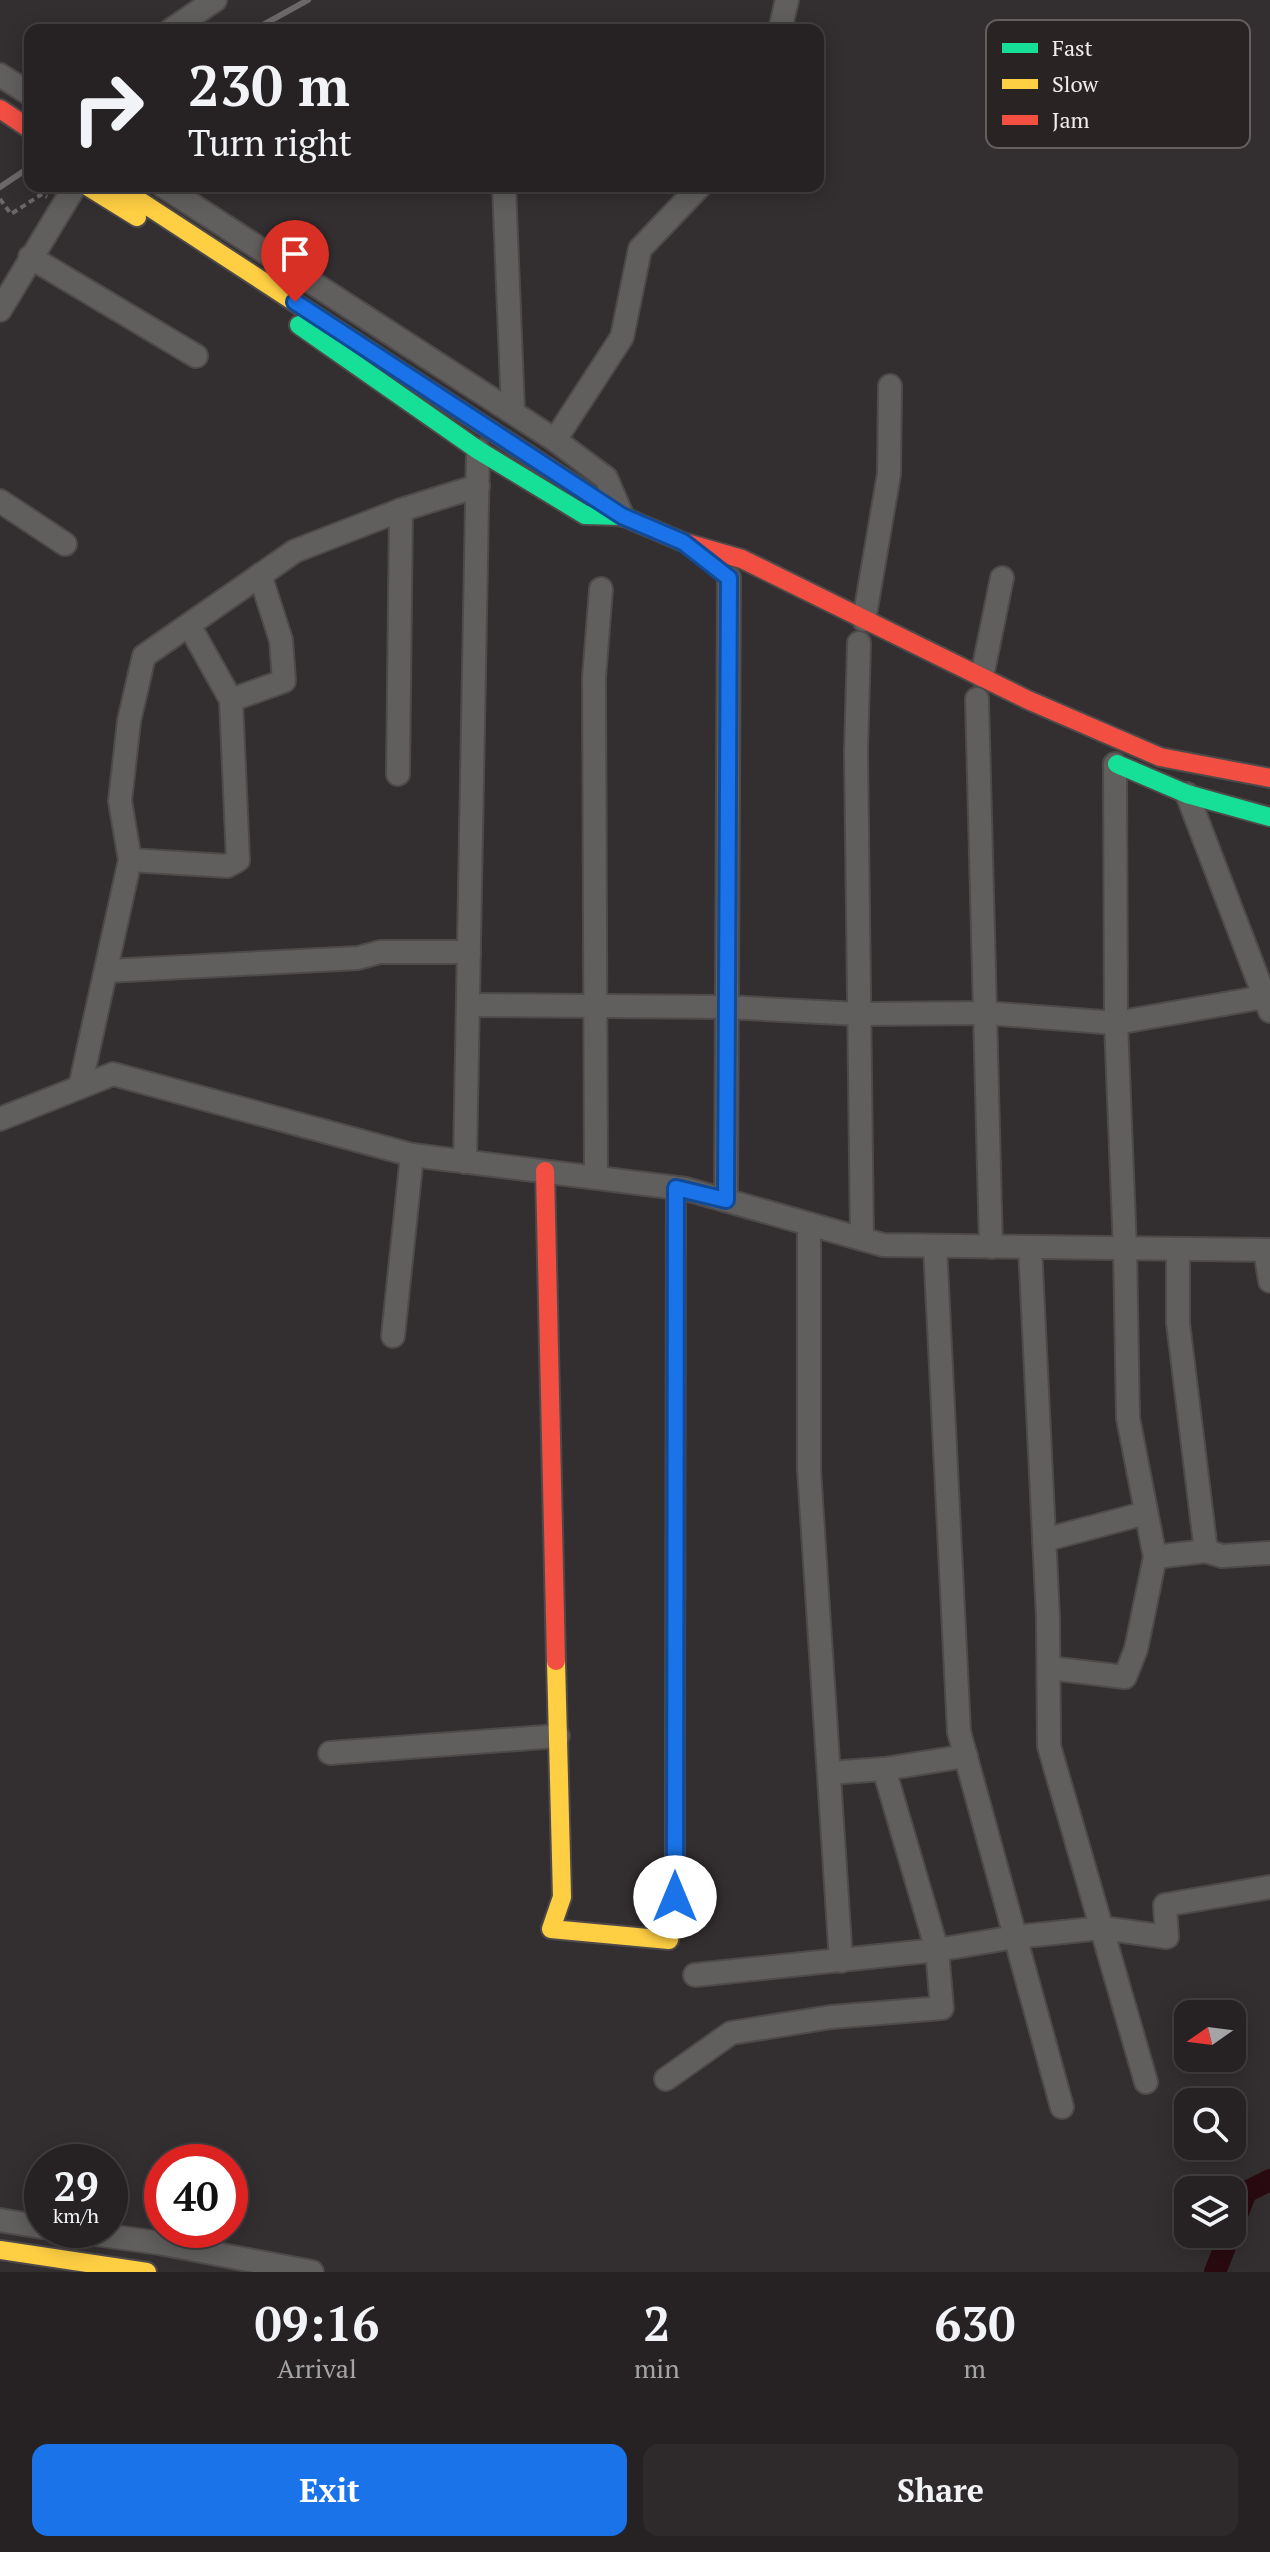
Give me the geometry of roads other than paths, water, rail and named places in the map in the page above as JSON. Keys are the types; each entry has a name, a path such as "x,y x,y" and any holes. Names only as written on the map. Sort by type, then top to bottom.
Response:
{"main road":[{"path":"0,109 24,125"},
{"path":"97,192 217,267 478,450 585,515 622,516"},
{"path":"126,192 622,516 683,542 742,559 1028,700 1160,757 1270,778"},
{"path":"683,542 736,581"},
{"path":"1108,760 1187,794 1270,817"},
{"path":"545,1171 562,1897 551,1929 669,1940 675,1897 676,1188"},
{"path":"0,2250 147,2272"}],"street":[{"path":"180,24 215,0"},
{"path":"781,24 787,0"},
{"path":"0,75 24,90"},
{"path":"0,310 71,192"},
{"path":"174,192 555,440 606,478 622,516"},
{"path":"504,192 513,411"},
{"path":"555,440 622,337 640,249 694,192"},
{"path":"30,257 196,356"},
{"path":"864,620 889,474 890,386"},
{"path":"465,1162 478,450"},
{"path":"80,1087 130,860 120,801 129,721 144,656 295,551 401,510 478,486"},
{"path":"0,501 65,544"},
{"path":"398,774 401,510"},
{"path":"231,700 284,681 281,640 260,575"},
{"path":"982,676 1002,578"},
{"path":"726,1200 726,1007 736,581"},
{"path":"596,1178 594,678 601,589"},
{"path":"130,860 227,866 238,860 231,700 189,625"},
{"path":"859,643 856,751 862,1239"},
{"path":"977,699 991,1247"},
{"path":"1049,1668 1125,1677 1136,1649 1155,1557 1128,1418 1108,760"},
{"path":"468,1005 726,1007 859,1014 986,1013 1116,1023 1267,1004 1187,794"},
{"path":"107,971 358,958 380,952 469,952"},
{"path":"0,1119 113,1074 412,1155 676,1188 883,1245 1268,1250 1270,1281"},
{"path":"393,1336 412,1155"},
{"path":"809,1224 809,1470 841,1961"},
{"path":"935,1246 959,1732 1062,2107"},
{"path":"1030,1247 1049,1668 1049,1746 1146,2082"},
{"path":"1178,1249 1178,1323 1206,1551"},
{"path":"1044,1540 1146,1513"},
{"path":"1155,1557 1206,1551 1222,1556 1270,1553"},
{"path":"330,1753 558,1736"},
{"path":"829,1773 884,1769 966,1756"},
{"path":"666,2079 731,2033 831,2017 942,2008 937,1950 884,1769"},
{"path":"695,1975 937,1950 1015,1937 1102,1928 1167,1937 1165,1905 1270,1887"},
{"path":"0,2220 24,2224"},
{"path":"128,2239 312,2272"}],"waterway":[{"path":"1246,2192 1270,2180"},
{"path":"1215,2272 1224,2248"}],"railway":[{"path":"265,24 308,0"},
{"path":"0,187 24,171"}]}
